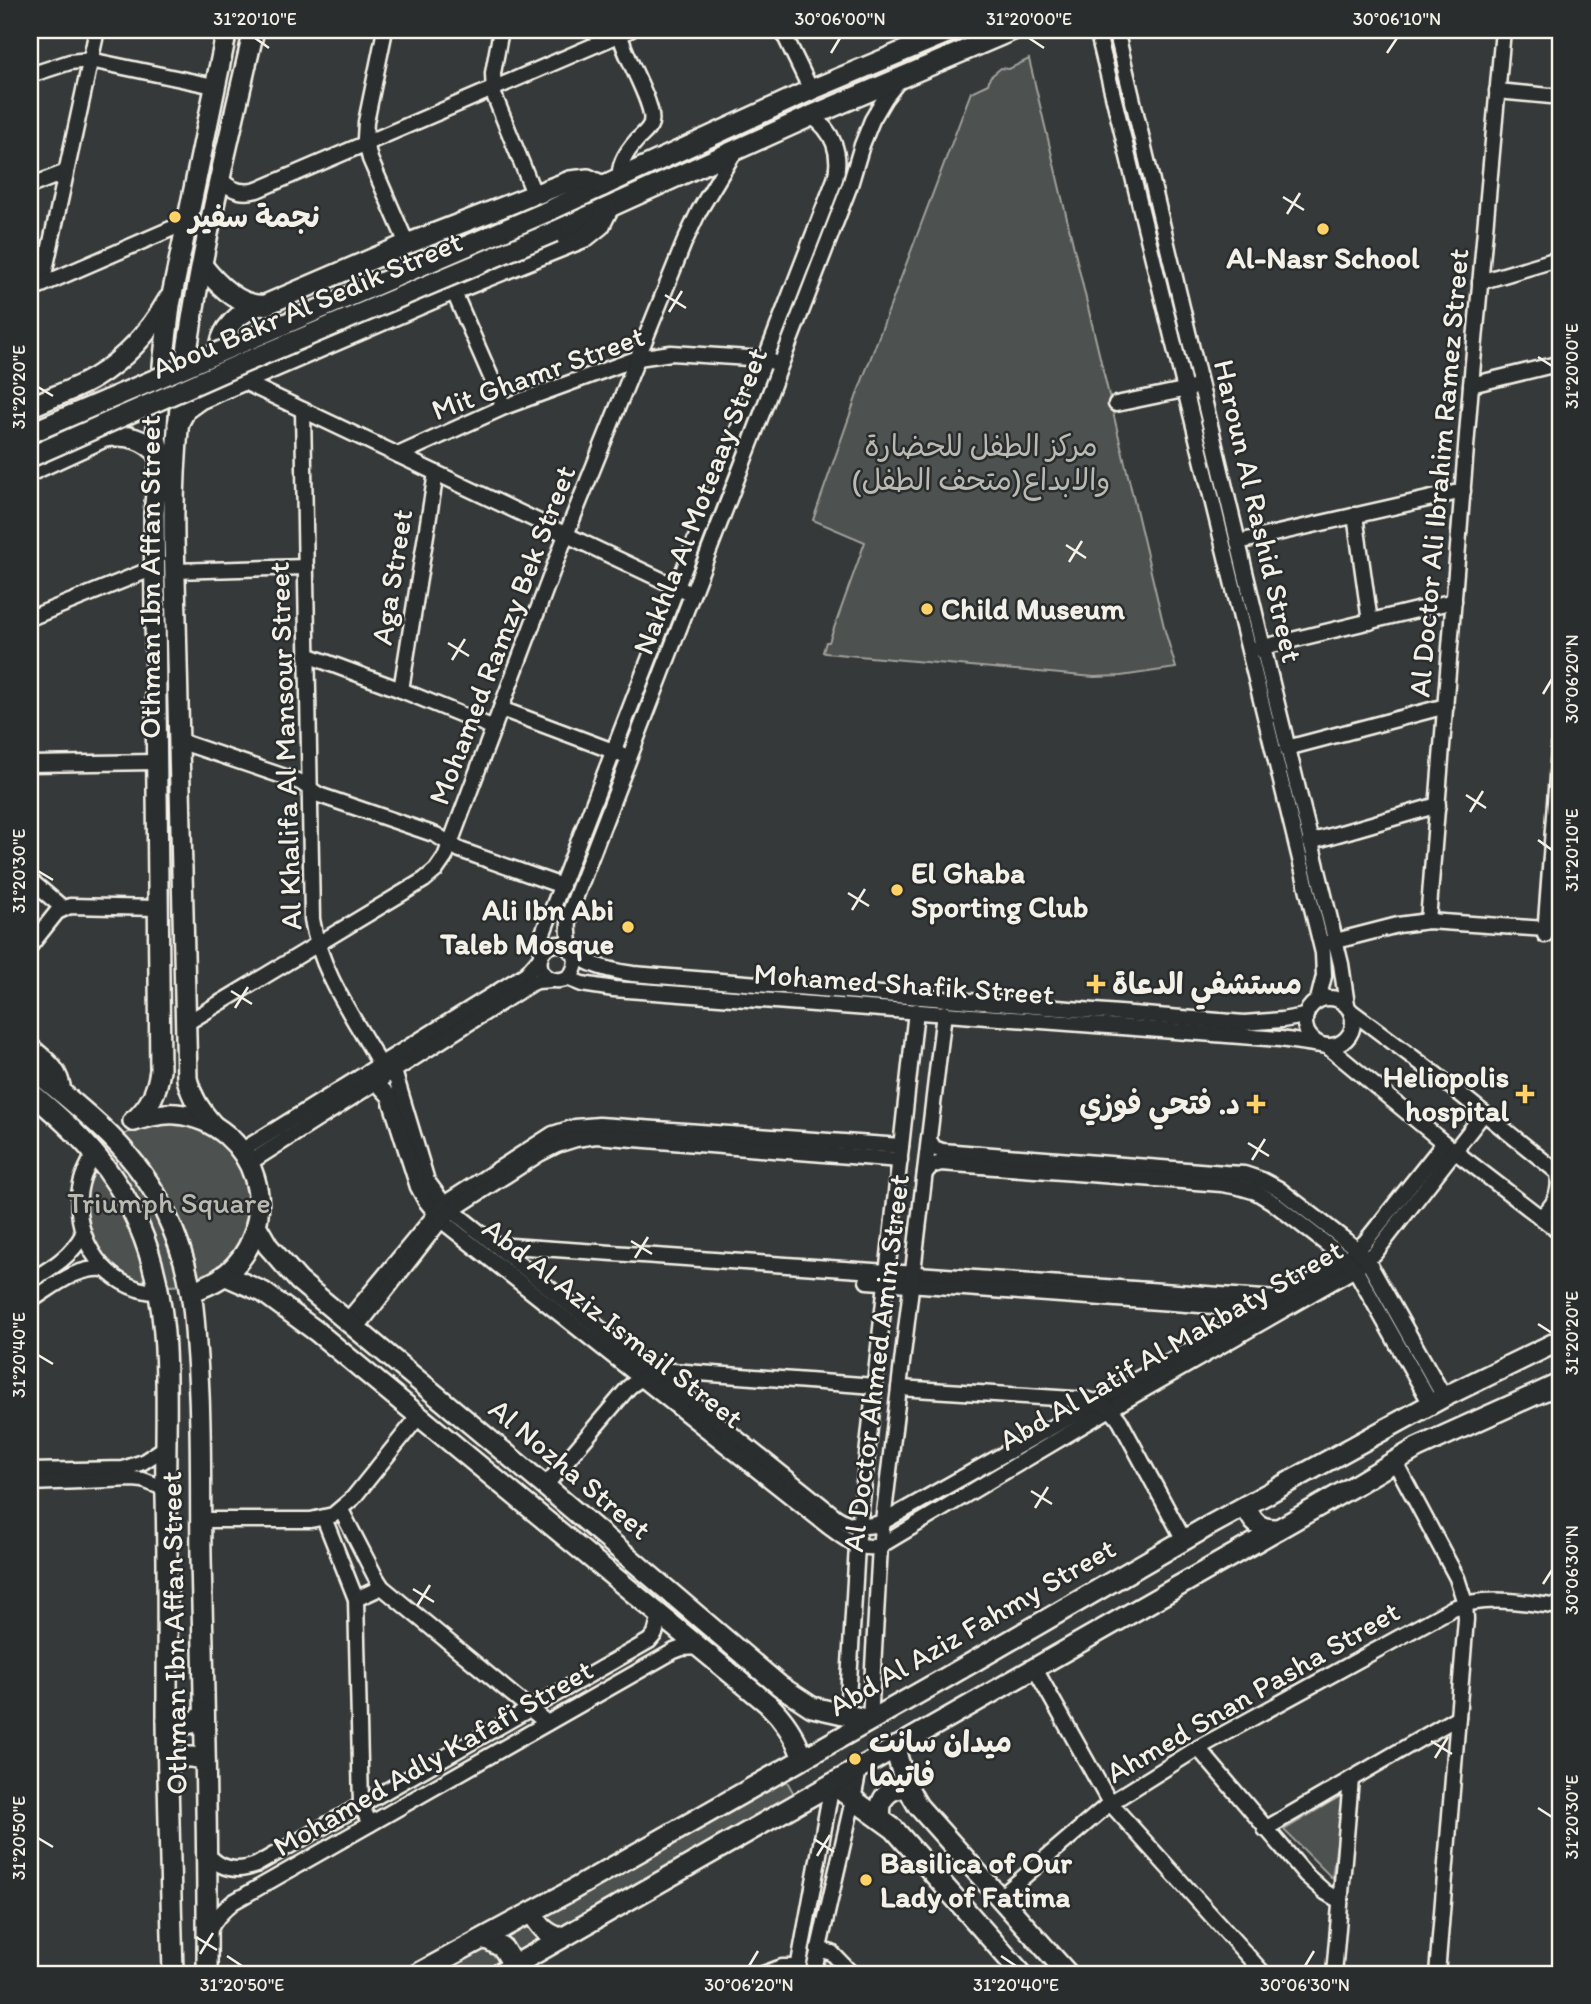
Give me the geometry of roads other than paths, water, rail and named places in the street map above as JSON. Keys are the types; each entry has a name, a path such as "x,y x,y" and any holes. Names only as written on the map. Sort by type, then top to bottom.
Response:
{"main road":[{"name":"Othman Ibn Affan Street","path":"134,1121 153,1099 160,1070 154,568 154,513 160,456 156,438 157,423 173,290 226,30"},
{"name":"Othman Ibn Affan Street","path":"213,1125 192,1096 187,1079 174,525 177,425 188,338 202,265 254,30"},
{"name":"Abou Bakr Al Sedik Street","path":"202,265 237,297 257,306 269,304 408,244 612,182 925,37 954,30"},
{"name":"Abou Bakr Al Sedik Street","path":"30,457 243,363 608,209 811,116 1013,30"},
{"name":"Abou Bakr Al Sedik Street","path":"30,433 539,204"},
{"name":"Abou Bakr Al Sedik Street","path":"177,425 190,405 242,380 590,235 603,221 608,209"},
{"name":"Abou Bakr Al Sedik Street","path":"30,407 94,378 118,360 140,340 158,317 173,290"},
{"path":"242,380 232,375 225,366 220,356 220,345 223,334 233,321 257,306"},
{"path":"30,471 104,437 116,427 120,403 111,387 94,378"},
{"path":"104,437 132,437 145,443 160,456"},
{"path":"160,1070 167,1074 175,1071 178,1065 179,1041 185,1029"},
{"path":"30,1048 53,1067 61,1084 56,1101 41,1111 30,1109"},
{"path":"30,1067 118,1184 139,1227 160,1293"},
{"path":"30,1092 87,1112 111,1135 139,1170 165,1211 180,1250 191,1292 224,1275 239,1261 256,1226 258,1193 255,1178 245,1157 228,1136 213,1125 194,1117 153,1115 134,1121 111,1135"},
{"name":"Al Nozha Street","path":"256,1226 283,1264 351,1325 780,1686 812,1707 870,1720"},
{"name":"Al Nozha Street","path":"224,1275 254,1287 281,1304 660,1615 776,1712 793,1733 803,1758"},
{"name":"Othman Ibn Affan Street","path":"191,1292 200,1399 207,1974"},
{"name":"Othman Ibn Affan Street","path":"160,1293 164,1326 167,1719 173,1974"},
{"name":"Abd Al Aziz Fahmy Street","path":"417,1974 532,1912 1205,1528 1437,1401 1561,1340"},
{"path":"485,1938 503,1948 506,1970 1352,1487 1394,1460 1561,1383"},
{"path":"1247,1505 1253,1521 1260,1527 1278,1529"},
{"path":"1205,1528 1224,1536 1229,1545 1229,1556"},
{"path":"793,1733 808,1721 812,1707"},
{"path":"167,1719 180,1724 190,1724 204,1714"},
{"path":"895,1747 907,1788 930,1822 1068,1974"},
{"path":"168,1767 183,1757 205,1761"},
{"path":"832,1784 894,1829 1022,1974"},
{"path":"881,1818 881,1803 885,1796 891,1790 907,1788"},
{"path":"532,1912 543,1930 561,1938"}],"street":[{"path":"36,287 66,172 97,30"},
{"path":"385,30 366,122 366,144 370,159 408,244"},
{"path":"500,30 493,89 539,204"},
{"path":"782,30 811,90"},
{"name":"Haroun Al Rashid Street","path":"1097,30 1247,651 1329,947 1344,980 1349,1008"},
{"name":"Haroun Al Rashid Street","path":"1116,30 1310,842 1329,947 1318,1000"},
{"name":"Al Doctor Ali Ibrahim Ramez Street","path":"1428,921 1471,385 1503,30"},
{"path":"221,179 237,191 253,191 623,31 622,44 652,115 648,129 633,145 612,182"},
{"path":"30,75 65,63 90,60 215,86"},
{"name":"Nakhla Al Moteaay Street","path":"573,953 568,937 571,909 850,185 867,132 882,103 901,78"},
{"path":"1497,91 1561,97"},
{"name":"Nakhla Al Moteaay Street","path":"542,954 544,933 836,174 838,157 833,141 824,127 811,116"},
{"name":"Mohamed Ramzy Bek Street","path":"185,1029 424,880 436,870 445,857 566,535 638,358 699,211 735,151"},
{"path":"30,186 66,172"},
{"path":"36,287 187,222"},
{"path":"1480,282 1561,258"},
{"path":"453,290 505,407"},
{"name":"Mit Ghamr Street","path":"398,455 505,407 638,358 671,353 765,359 781,364"},
{"path":"1471,385 1561,363"},
{"path":"242,380 692,594"},
{"path":"1116,404 1201,386"},
{"name":"Al Khalifa Al Mansour Street","path":"303,410 312,919 326,967 387,1068"},
{"name":"Aga Street","path":"401,690 436,473"},
{"path":"1238,542 1463,491"},
{"path":"1355,515 1370,622"},
{"path":"175,570 306,567"},
{"path":"30,618 154,568"},
{"path":"1247,651 1454,601"},
{"path":"307,655 494,728"},
{"path":"1287,748 1446,706"},
{"path":"501,709 629,757"},
{"path":"1546,932 1561,723"},
{"path":"179,741 300,782 323,796 436,835 460,850 562,886"},
{"path":"30,764 156,762"},
{"path":"1310,842 1437,806"},
{"path":"30,880 63,908"},
{"path":"30,946 63,908 158,908"},
{"path":"1329,947 1398,925 1428,921 1546,932 1561,939"},
{"path":"1329,947 1425,931 1561,930"},
{"path":"245,1157 528,979 542,954 558,944 568,947 573,953 576,960 574,970 567,978 528,979"},
{"name":"Mohamed Shafik Street","path":"573,953 593,964 633,974 1244,1023 1305,1016"},
{"path":"542,954 541,970 552,980"},
{"path":"588,985 587,974 593,964"},
{"name":"Mohamed Shafik Street","path":"567,978 614,989 1280,1039 1324,1046"},
{"path":"1540,1217 1557,1198 1560,1174 1349,1008 1334,998 1312,1003 1305,1016 1305,1028 1311,1039 1324,1046 1449,1147 1540,1217 1561,1233"},
{"path":"1324,1046 1343,1041 1351,1033 1353,1022 1349,1008"},
{"name":"Al Doctor Ahmed Amin Street","path":"847,1716 857,1546 916,1011"},
{"name":"Al Doctor Ahmed Amin Street","path":"870,1720 880,1546 944,1013"},
{"path":"245,1157 376,1082 387,1068"},
{"name":"Abd Al Aziz Ismail Street","path":"387,1068 427,1181 443,1212 501,1249 829,1527 857,1546"},
{"name":"Abd Al Aziz Ismail Street","path":"376,1082 389,1096 418,1186 443,1212 648,1375 836,1517 850,1525 859,1526"},
{"name":"Abd Al Latif Al Makbaty Street","path":"883,1522 1222,1332 1264,1315 1280,1300 1375,1253 1449,1147 1483,1113"},
{"path":"351,1325 443,1212 533,1145 553,1134 575,1127 599,1125 901,1153"},
{"path":"929,1140 934,1148 943,1151 1244,1174 1262,1180 1279,1189 1357,1260 1437,1401"},
{"path":"95,1152 83,1178 80,1197 83,1234 105,1269 120,1281 138,1289 160,1293"},
{"path":"925,1173 931,1166 941,1163 1239,1186 1256,1192 1357,1260"},
{"path":"30,1281 68,1255 83,1234"},
{"path":"501,1249 912,1279 1214,1306 1264,1315"},
{"name":"Abd Al Latif Al Makbaty Street","path":"880,1546 1357,1260"},
{"path":"30,1301 79,1272 92,1268 105,1269"},
{"path":"912,1279 1280,1300"},
{"path":"1214,1306 1221,1315 1222,1332"},
{"path":"545,1486 629,1387 648,1375 672,1371 875,1386"},
{"path":"899,1388 1097,1402 1110,1409 1120,1422 1184,1540"},
{"path":"200,1520 311,1520 324,1518 341,1510 419,1416"},
{"path":"30,1471 123,1469 143,1462 166,1447"},
{"path":"1394,1460 1457,1578 1465,1603 1437,1974"},
{"path":"30,1483 134,1479 166,1489"},
{"path":"341,1510 382,1587 547,1723"},
{"path":"324,1518 356,1599 361,1805 370,1824"},
{"path":"859,1526 883,1522"},
{"path":"857,1546 880,1546"},
{"path":"356,1599 382,1587"},
{"name":"Ahmed Snan Pasha Street","path":"999,1898 1110,1803 1198,1748 1453,1608 1465,1603 1493,1600 1561,1607"},
{"name":"Mohamed Adly Kafafi Street","path":"206,1853 223,1867 234,1870 256,1865 649,1641 655,1634 660,1615"},
{"name":"Mohamed Adly Kafafi Street","path":"207,1936 217,1917 233,1902 674,1651 682,1647 698,1647"},
{"path":"1034,1667 1110,1803 1264,1974"},
{"path":"1265,1829 1458,1717"},
{"path":"1198,1748 1306,1875 1340,1901"},
{"path":"813,1974 859,1769"},
{"path":"1334,1974 1351,1779"},
{"path":"763,1974 782,1967 797,1970 832,1784"},
{"path":"818,1949 832,1953 852,1974"}],"place":[{"name":"نجمة سفير","path":"175,217"},
{"name":"Al-Nasr School","path":"1323,229"},
{"name":"Child Museum","path":"927,609"},
{"name":"El Ghaba Sporting Club","path":"897,890"},
{"name":"Ali Ibn Abi Taleb Mosque","path":"628,927"},
{"name":"مستشفي الدعاة","path":"1096,984"},
{"name":"Heliopolis hospital","path":"1525,1094"},
{"name":"د. فتحي فوزي","path":"1256,1104"},
{"name":"ميدان سانت فاتيما","path":"855,1759"},
{"name":"Basilica of Our Lady of Fatima","path":"866,1880"}],"park label":[{"name":"مركز الطفل للحضارة والابداع(متحف الطفل)","path":"981,463"},
{"name":"Triumph Square","path":"169,1203"}]}
